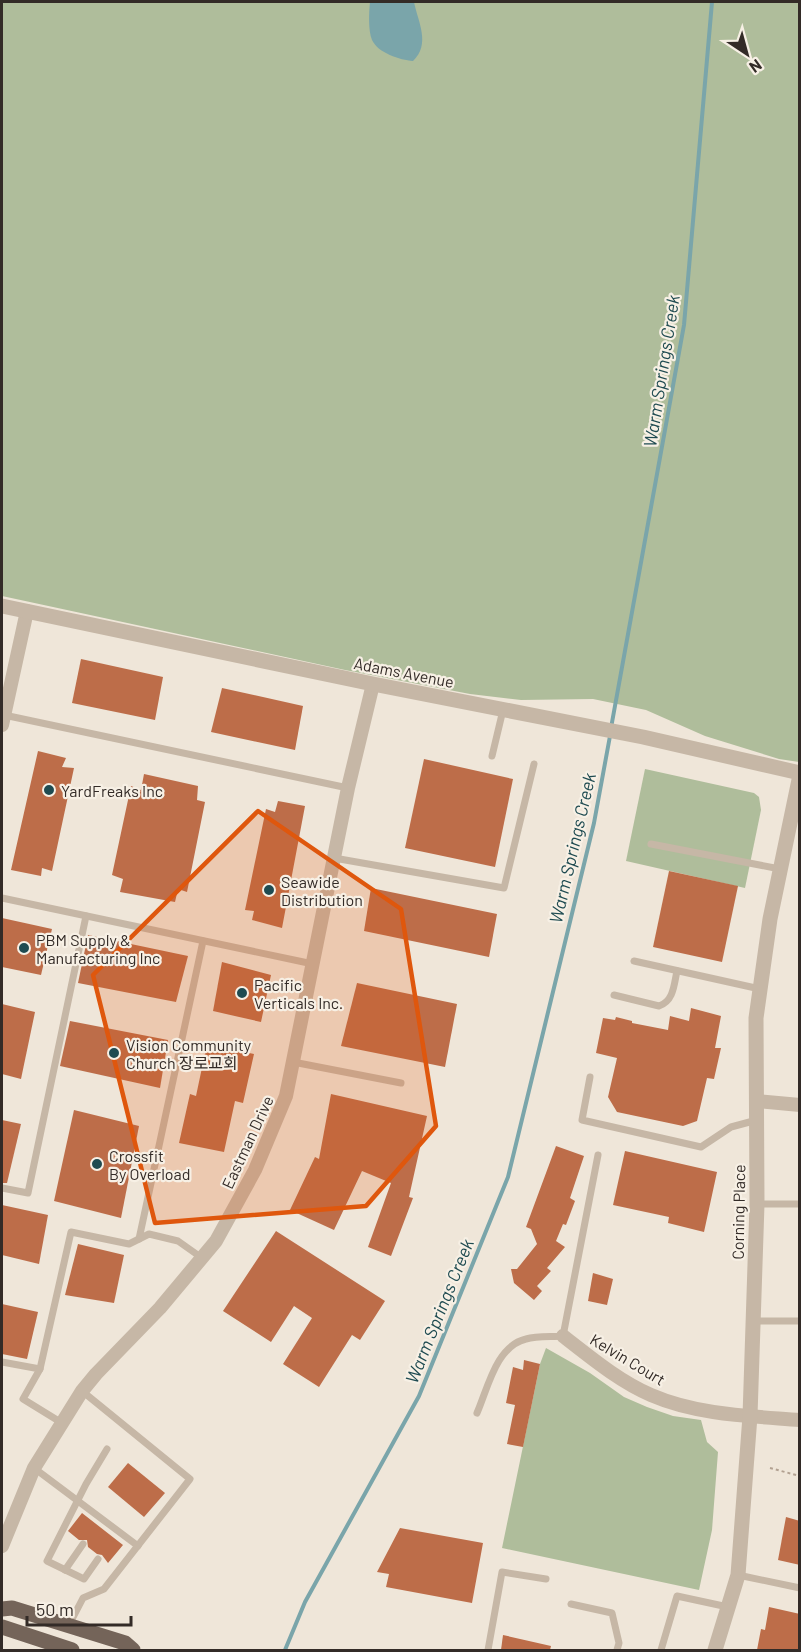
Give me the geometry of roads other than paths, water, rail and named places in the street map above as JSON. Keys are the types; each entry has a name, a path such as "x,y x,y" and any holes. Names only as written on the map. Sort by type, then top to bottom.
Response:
{"main road":[{"path":"2,1609 12,1608 69,1625 125,1643 133,1650"},
{"path":"2,1627 72,1650"}],"street":[{"name":"Adams Avenue","path":"2,606 373,684 643,737 800,774"},
{"path":"3,720 27,611"},
{"name":"Eastman Drive","path":"2,1546 34,1468 82,1392 96,1374 160,1308 216,1241 255,1170 286,1096 348,788 373,684"},
{"name":"Corning Place","path":"715,1650 738,1575 750,1416 757,1204 756,1017 780,869 800,774"},
{"path":"758,1101 800,1105"},
{"name":"Kelvin Court","path":"563,1336 603,1366 650,1395 696,1410 800,1420"}],"lane":[{"path":"492,756 503,710"},
{"path":"3,720 348,788"},
{"path":"334,858 504,888 534,764"},
{"path":"651,844 780,869"},
{"path":"2,898 313,964"},
{"path":"2,1188 28,1193 86,916"},
{"path":"139,1239 203,941"},
{"path":"634,961 760,989"},
{"path":"614,995 659,1005 666,1004 671,998 676,971"},
{"path":"293,1062 401,1083"},
{"path":"590,1077 582,1120 700,1147 731,1126 757,1120"},
{"path":"477,1413 501,1354 511,1344 527,1338 563,1336 598,1155"},
{"path":"757,1204 800,1204"},
{"path":"62,1423 23,1400 40,1369 71,1232 129,1244 149,1234 178,1241 202,1258"},
{"path":"753,1321 800,1321"},
{"path":"2,1362 40,1369"},
{"path":"69,1625 83,1598 104,1589 190,1479 82,1392"},
{"path":"98,1559 84,1579 46,1561 107,1449"},
{"path":"34,1468 138,1546"},
{"path":"95,1525 100,1517"},
{"path":"113,1539 118,1531"},
{"path":"65,1570 83,1544"},
{"path":"488,1650 502,1572 546,1579"},
{"path":"738,1575 800,1588"},
{"path":"661,1650 677,1596 728,1608"},
{"path":"571,1604 612,1613 619,1642 617,1650"}],"water":[{"path":"370,2 414,2 422,40 418,54 413,61 390,55 375,45 370,31"}],"waterway":[{"name":"Warm Springs Creek","path":"611,728 684,325 712,2"},
{"name":"Warm Springs Creek","path":"285,1650 305,1602 419,1396 508,1177 594,823 610,736"}],"place":[{"name":"YardFreaks Inc","path":"49,790"},
{"name":"Seawide Distribution","path":"269,890"},
{"name":"PBM Supply & Manufacturing Inc","path":"24,948"},
{"name":"Pacific Verticals Inc.","path":"242,993"},
{"name":"Vision Community Church 장로교회","path":"114,1053"},
{"name":"Crossfit By Overload","path":"97,1164"}]}
